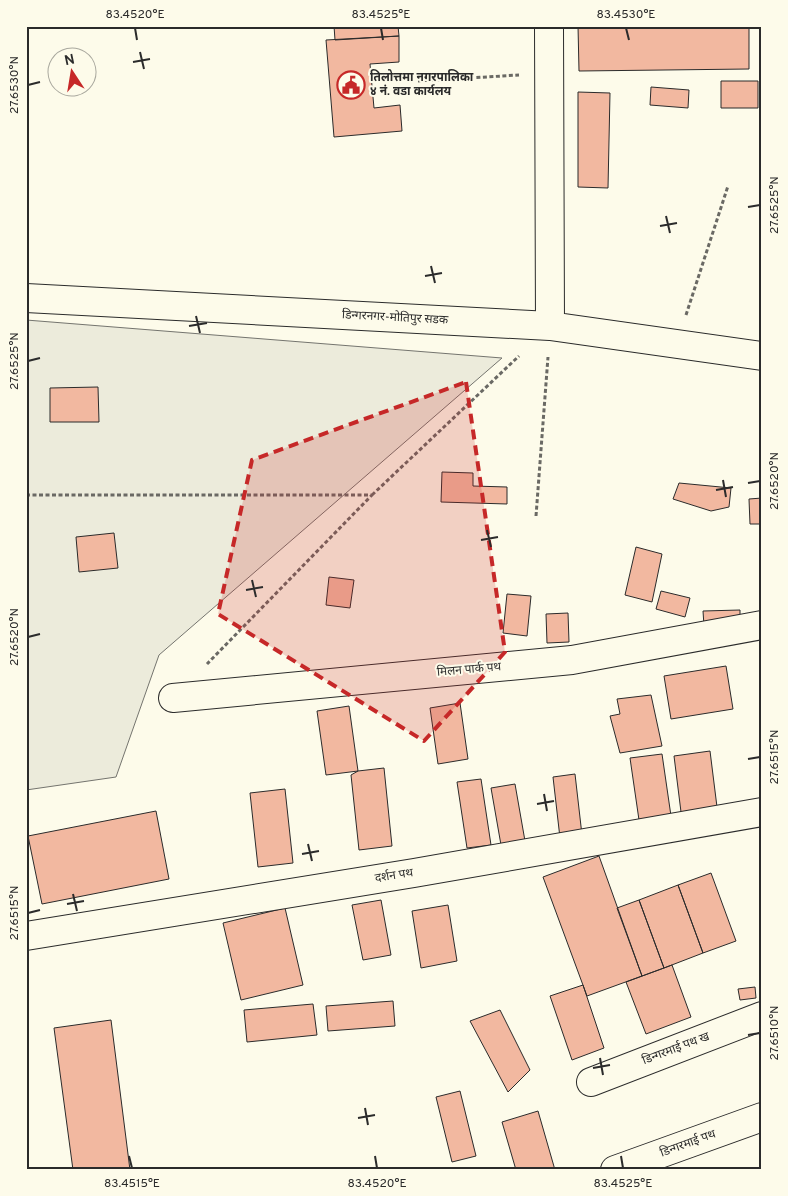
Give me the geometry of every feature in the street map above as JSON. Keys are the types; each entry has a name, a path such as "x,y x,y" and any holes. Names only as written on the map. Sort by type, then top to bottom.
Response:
{"street":[{"path":"549,26 550,326"},
{"name":"डिन्गरनगर-मोतिपुर सडक","path":"26,298 550,326 762,356"},
{"name":"मिलन पार्क पथ","path":"173,698 572,660 762,626"},
{"name":"दर्शन पथ","path":"26,936 414,873 762,812"},
{"name":"डिन्गरमाई पथ ख","path":"590,1082 762,1016"},
{"name":"डिन्गरमाई पथ","path":"614,1170 762,1117"}],"path":[{"path":"418,80 550,73"},
{"path":"676,344 728,186"},
{"path":"173,698 372,495 550,326"},
{"path":"536,516 550,326"},
{"path":"26,495 372,495"}],"highlighted area":[{"path":"466,382 505,652 424,741 218,614 252,460"}],"shaded area":[{"path":"26,320 502,358 159,655 116,777 26,790"}],"building":[{"path":"334,26 398,26 399,36 335,40"},
{"path":"578,26 749,26 749,69 579,71"},
{"name":"तिलोत्तमा नगरपालिका ४ नं. वडा कार्यलय","path":"399,36 399,62 370,64 374,108 400,105 402,131 334,137 326,40"},
{"path":"721,81 758,81 758,108 721,108"},
{"path":"651,87 689,90 688,108 650,105"},
{"path":"578,92 610,93 608,188 578,187"},
{"path":"98,387 99,422 50,422 50,388"},
{"path":"442,472 473,473 473,486 507,487 507,504 441,502"},
{"path":"679,483 731,488 729,507 711,511 673,499"},
{"path":"762,498 762,524 750,524 749,499"},
{"path":"114,533 118,568 79,572 76,537"},
{"path":"636,547 662,554 652,602 625,595"},
{"path":"329,577 354,580 350,608 326,605"},
{"path":"661,591 690,598 685,617 656,609"},
{"path":"507,594 531,596 527,636 503,633"},
{"path":"740,610 740,626 704,626 703,611"},
{"path":"568,613 569,642 547,643 546,614"},
{"path":"726,666 733,709 671,719 664,676"},
{"path":"651,695 662,746 620,753 610,716 620,714 617,699"},
{"path":"460,703 468,759 438,764 430,708"},
{"path":"349,706 358,771 326,775 317,711"},
{"path":"710,751 717,807 681,812 674,756"},
{"path":"662,754 671,816 639,820 630,758"},
{"path":"384,768 392,846 359,850 351,775 358,771"},
{"path":"575,774 582,835 560,838 553,777"},
{"path":"481,779 491,845 467,848 457,782"},
{"path":"515,784 525,841 501,845 491,788"},
{"path":"285,789 293,863 258,867 250,793"},
{"path":"156,811 169,879 42,904 28,836"},
{"path":"599,856 642,976 587,996 543,877"},
{"path":"711,873 736,941 703,953 678,885"},
{"path":"678,885 703,953 664,968 639,900"},
{"path":"381,900 391,955 363,960 352,905"},
{"path":"639,900 664,968 642,976 617,908"},
{"path":"448,905 457,961 421,968 412,911"},
{"path":"285,908 303,985 241,1000 223,923"},
{"path":"672,965 691,1017 646,1034 626,982"},
{"path":"583,985 604,1048 572,1060 550,996"},
{"path":"755,987 756,998 740,1000 738,989"},
{"path":"393,1001 395,1026 328,1031 326,1006"},
{"path":"313,1004 317,1035 247,1042 244,1010"},
{"path":"500,1010 530,1070 508,1092 470,1021"},
{"path":"111,1020 130,1170 73,1170 54,1028"},
{"path":"460,1091 476,1156 452,1162 436,1097"},
{"path":"538,1111 555,1170 516,1170 502,1122"}],"place":[{"name":"तिलोत्तमा नगरपालिका ४ नं. वडा कार्यलय","path":"351,85"}]}
